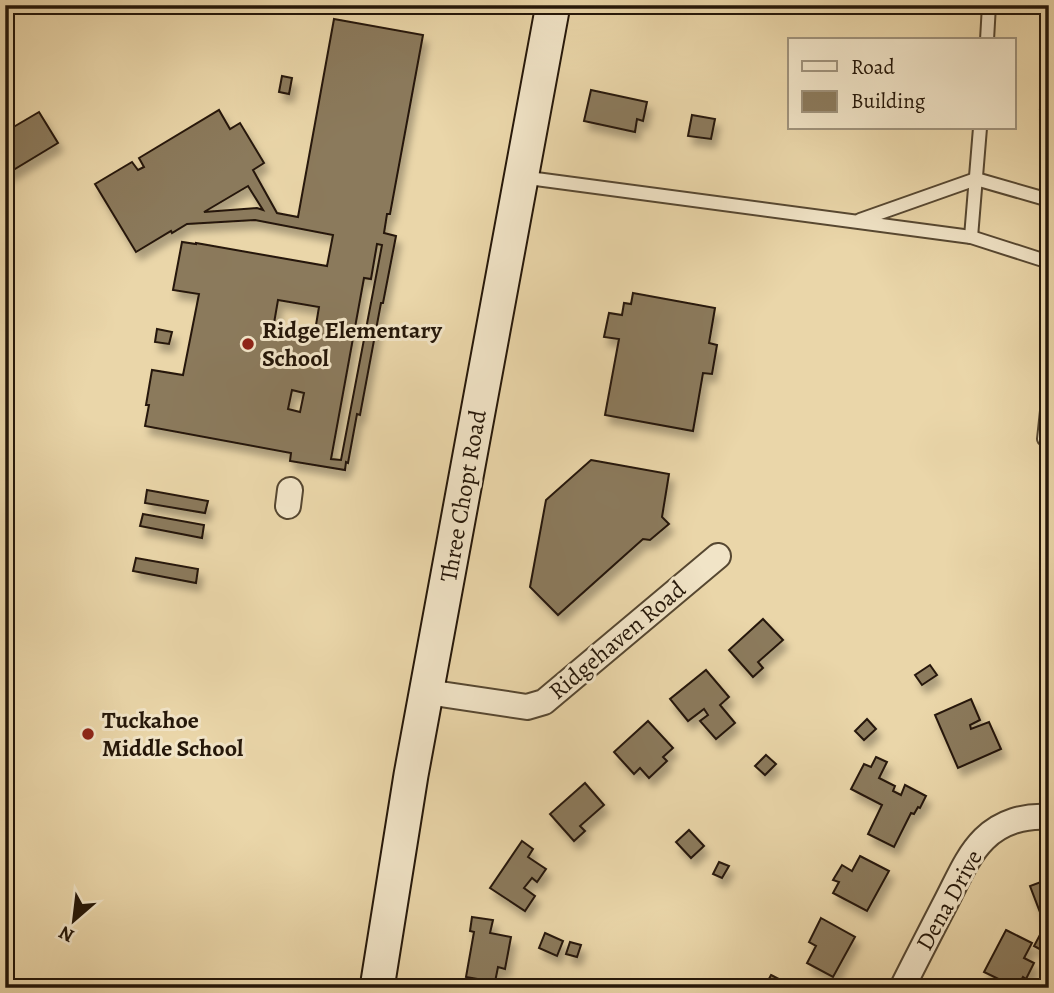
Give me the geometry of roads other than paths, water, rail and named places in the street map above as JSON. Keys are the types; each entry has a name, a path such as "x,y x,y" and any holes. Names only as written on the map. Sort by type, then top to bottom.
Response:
{"main road":[{"name":"Three Chopt Road","path":"377,988 426,692 552,5"}],"street":[{"name":"Ridgehaven Road","path":"426,692 527,707 544,702 718,556"},
{"name":"Dena Drive","path":"902,988 968,859 984,839 1001,826 1017,819 1049,817"}],"lane":[{"path":"987,38 989,5"},
{"path":"971,237 980,130"},
{"path":"521,177 971,237 1049,261"},
{"path":"857,221 976,179 1049,200"},
{"path":"1049,392 1044,439 1049,440"}],"place":[{"name":"Ridge Elementary School","path":"248,344"},
{"name":"Tuckahoe Middle School","path":"88,734"}]}
